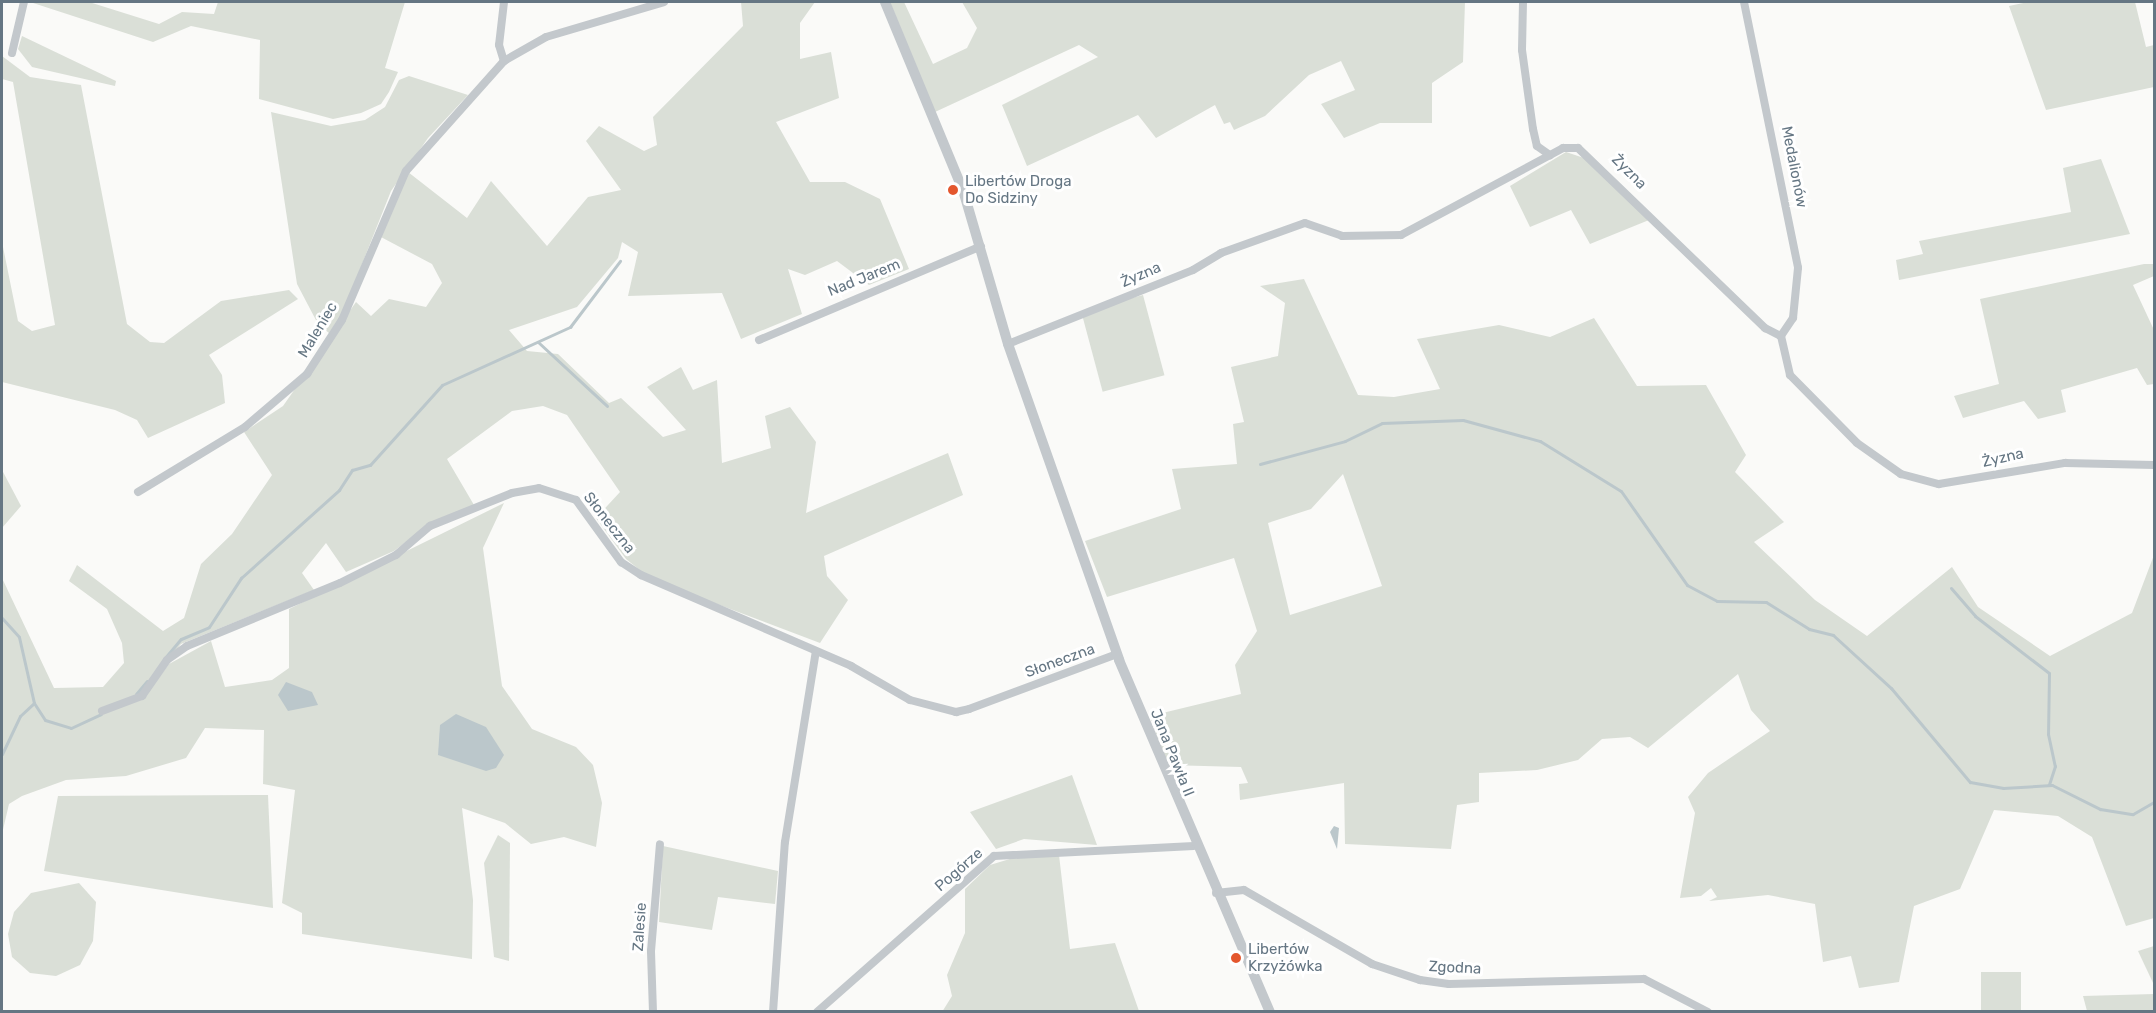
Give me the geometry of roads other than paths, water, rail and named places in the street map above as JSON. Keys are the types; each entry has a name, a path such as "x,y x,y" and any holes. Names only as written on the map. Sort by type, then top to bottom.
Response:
{"street":[{"path":"12,53 24,2"},
{"path":"504,2 499,45 504,61"},
{"name":"Maleniec","path":"138,492 245,427 307,374 342,320 406,171 504,61 546,37 664,2"},
{"path":"885,2 981,246 1008,344"},
{"path":"1523,2 1522,50 1533,129 1537,146 1550,155"},
{"name":"Medalionów","path":"1744,2 1798,268 1793,318 1781,336"},
{"name":"Żyzna","path":"1008,344 1192,270 1221,253 1305,223 1342,236 1401,235 1550,155 1578,148 1593,157 1765,328 1781,336 1790,375 1831,419 1878,459 1918,480 1939,484 2065,464 2154,465"},
{"name":"Nad Jarem","path":"759,340 981,246"},
{"name":"Jana Pawła II","path":"1008,344 1117,654 1194,846 1270,1011"},
{"name":"Słoneczna","path":"102,711 142,696 167,660 187,646 340,583 396,555 430,526 531,488 554,490 576,500 621,562 641,575 816,651 897,694 956,712 1117,654"},
{"path":"773,1011 785,842 816,651"},
{"name":"Zalesie","path":"653,1011 651,951 660,844"},
{"name":"Pogórze","path":"817,1011 994,856 1194,846"},
{"name":"Zgodna","path":"1216,893 1244,890 1372,964 1420,980 1449,984 1644,980 1708,1011"}],"waterway":[{"path":"164,659 181,639 209,627 241,578 339,490 352,470 370,465 442,385 570,327 620,261"},
{"path":"538,342 607,406"},
{"path":"1260,464 1345,441 1382,423 1463,420 1540,441 1621,491 1687,585 1717,601 1766,602 1809,629 1833,635 1891,688 1970,782 2003,788 2052,785 2100,809 2133,814 2154,802"},
{"path":"1951,588 1975,616 2049,673 2048,734 2055,766 2049,785"},
{"path":"2,618 19,637 34,703 45,720 71,728 101,714"},
{"path":"136,694 147,681"},
{"path":"2,754 20,716 34,703"}],"place":[{"name":"Libertów Droga Do Sidziny","path":"953,190"},
{"name":"Libertów Krzyżówka","path":"1236,958"}]}
